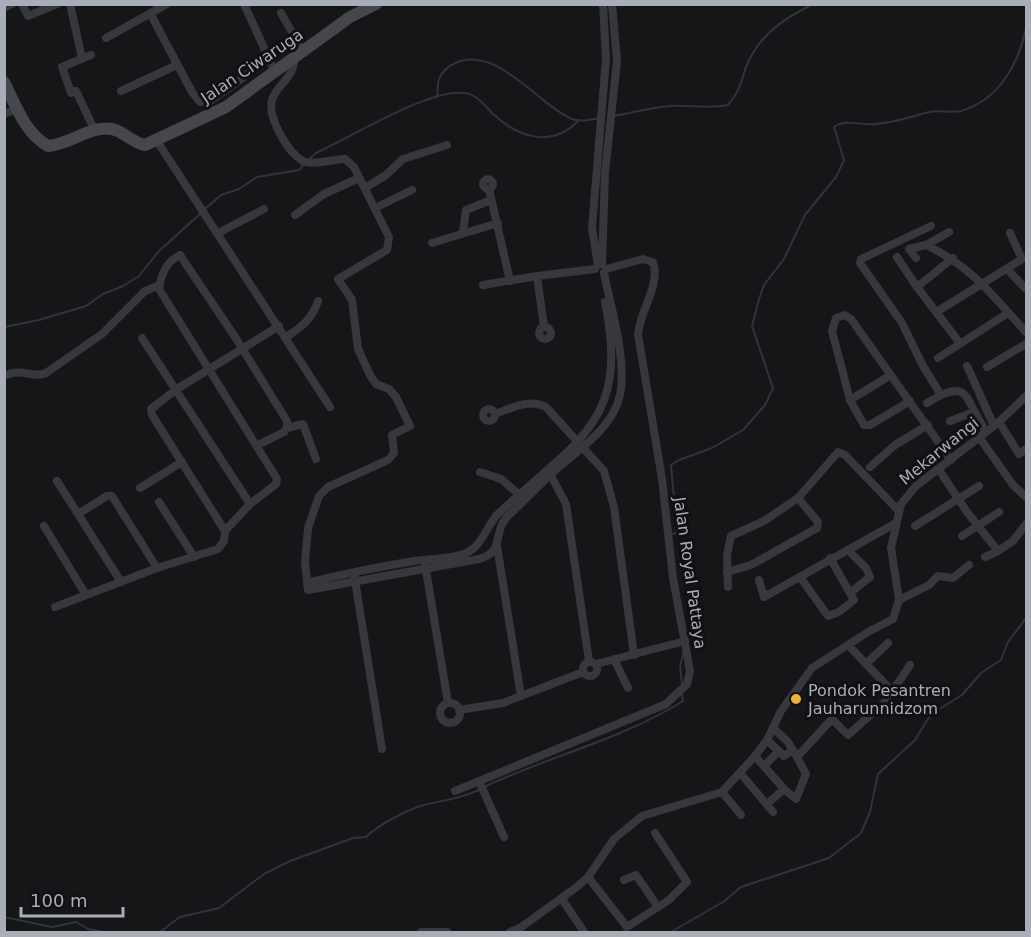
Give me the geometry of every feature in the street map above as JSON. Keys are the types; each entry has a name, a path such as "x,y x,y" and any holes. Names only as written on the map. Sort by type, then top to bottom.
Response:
{"street":[{"path":"4,8 12,4"},
{"path":"22,4 28,16 57,4"},
{"path":"70,4 87,57 62,67 71,93 76,91 94,131"},
{"path":"106,38 167,4"},
{"path":"244,4 275,72"},
{"name":"Jalan Ciwaruga","path":"158,141 226,107 350,17 376,4"},
{"path":"521,696 497,546 501,522 522,497 549,471 598,432 620,394 612,332 592,228 606,59 603,4"},
{"path":"601,269 605,173 617,61 612,4"},
{"path":"150,13 198,101 206,103 269,59"},
{"path":"281,13 299,56 293,71 272,100 272,116 278,130 303,161 314,163 329,159 345,159 354,167 375,208 390,245 387,250 338,279 352,300 357,349 369,375 376,384 389,389 396,397 410,427 392,435 394,453 388,460 328,487 319,496 308,528 308,587 354,575 487,557 497,546"},
{"path":"121,91 177,65"},
{"path":"4,82 17,109 37,140 48,146 94,131 112,129 145,145 158,141 330,407"},
{"path":"5,114 17,109"},
{"path":"365,188 386,175 403,159 447,145"},
{"path":"295,214 324,194 359,178"},
{"path":"489,189 510,281"},
{"path":"375,208 412,190"},
{"path":"463,232 466,210 491,201"},
{"path":"218,233 264,209"},
{"path":"432,243 498,223"},
{"path":"931,226 867,256 860,263 902,323 923,366 941,394"},
{"path":"916,258 909,249 926,244 950,232"},
{"path":"938,311 1022,259 1010,233"},
{"path":"926,244 953,258 983,285 1026,332"},
{"path":"55,607 157,568 218,549 223,544 225,531 250,504 277,482 258,445 159,289 165,267 180,255 243,349 287,421 287,428"},
{"path":"897,257 959,342"},
{"path":"917,287 953,258"},
{"name":"Jalan Royal Pattaya","path":"455,791 674,700 687,684 690,671 673,578 662,479 638,334 639,323 653,285 654,266 652,262 644,259 601,269"},
{"path":"483,285 601,269"},
{"path":"1007,269 1026,289"},
{"path":"537,276 544,327"},
{"path":"4,376 19,371 40,375 46,373 102,334 145,291 160,285"},
{"path":"286,337 303,327 314,315 318,301"},
{"path":"938,358 959,342 1008,313"},
{"path":"910,401 868,426 862,422 850,400 832,331 834,322 841,315 851,319 928,425 951,460"},
{"path":"225,531 152,415 151,409 177,389 279,326"},
{"path":"142,338 250,504"},
{"path":"987,367 1026,344"},
{"path":"967,366 997,424 1019,454 1026,449"},
{"path":"850,400 891,375"},
{"path":"927,403 950,391 963,392 971,400 982,434 1013,485 1026,497"},
{"name":"Mekarwangi","path":"848,645 894,619 899,600 891,548 898,510 907,495 997,424 1026,396"},
{"path":"495,414 526,403 539,403 554,413 604,471 610,490 634,655"},
{"path":"950,421 974,412"},
{"path":"258,445 284,432 287,428 303,424 316,459"},
{"path":"870,467 895,445 928,425"},
{"path":"728,587 727,555 733,534 764,520 798,498 841,451 898,510"},
{"path":"140,488 182,462"},
{"path":"939,470 957,498 998,551"},
{"path":"459,710 503,703 583,672 587,675 594,675 597,669 592,663 566,504 549,471"},
{"path":"480,472 501,479 522,497"},
{"path":"57,481 121,582"},
{"path":"915,526 979,486"},
{"path":"78,514 107,496 112,496 157,568"},
{"path":"425,564 464,554 470,550 480,541 496,515 522,497"},
{"path":"727,572 752,565 817,528 818,522 798,498"},
{"path":"159,502 194,557"},
{"path":"962,536 977,524 999,512"},
{"path":"759,580 764,597 830,558 896,524"},
{"path":"985,557 1013,541 1026,524"},
{"path":"44,526 86,595"},
{"path":"848,550 866,567 870,577 850,592"},
{"path":"800,577 830,617 854,601 830,558"},
{"path":"425,564 448,703"},
{"path":"899,600 929,585 938,576 953,578 969,565"},
{"path":"354,575 382,748"},
{"path":"592,663 634,655 685,641"},
{"path":"866,664 888,643"},
{"path":"510,933 562,899 588,877 614,839 642,816 722,792 741,774 767,740 804,676 818,663 848,645 891,690"},
{"path":"614,659 628,688"},
{"path":"767,740 784,756 795,753 832,719 848,735 886,701 891,690 910,665"},
{"path":"448,703 440,711 446,722 455,721 459,710"},
{"path":"448,703 455,704 459,710"},
{"path":"755,756 795,799 805,782 806,771 795,753 773,728"},
{"path":"764,766 779,751"},
{"path":"741,774 770,808 784,789"},
{"path":"479,781 504,837"},
{"path":"722,792 741,814"},
{"path":"588,877 624,926 630,926 658,907 687,882 655,833"},
{"path":"624,880 636,875 658,907"},
{"path":"562,899 584,933"},
{"path":"424,932 447,933"}],"waterway":[{"path":"614,116 664,107 728,105 737,92 751,56 765,37 782,22 813,4"},
{"path":"671,534 677,533 671,465 712,448 743,430 765,405 773,388 752,326 764,285 784,259 805,215 836,177 844,160 834,127 844,123 870,124 902,120 929,112 961,111 974,106 986,98 1005,79 1018,55 1026,29"},
{"path":"437,97 440,76 455,63 471,59 502,69 559,112 572,119 582,121 599,118"},
{"path":"309,159 316,153 411,106 449,94 469,94 503,122 524,134 536,137 557,135 578,121"},
{"path":"205,209 221,195 239,189 257,177 299,170 305,163"},
{"path":"4,327 39,320 86,306 103,294 123,286 139,276 158,252 201,213"},
{"path":"671,932 723,902 741,887 829,858 861,833 870,812 878,774 915,740 931,714 962,695 981,673 1001,660 1008,642 1026,618"},
{"path":"682,684 680,666 683,655"},
{"path":"484,787 635,727 683,701 682,693"},
{"path":"160,932 180,917 219,908 264,874 290,861 353,838 366,837 386,822 413,809 479,790"},
{"path":"4,917 52,927 76,922 88,929 103,932"}],"place":[{"name":"Pondok Pesantren Jauharunnidzom","path":"796,699"}]}
